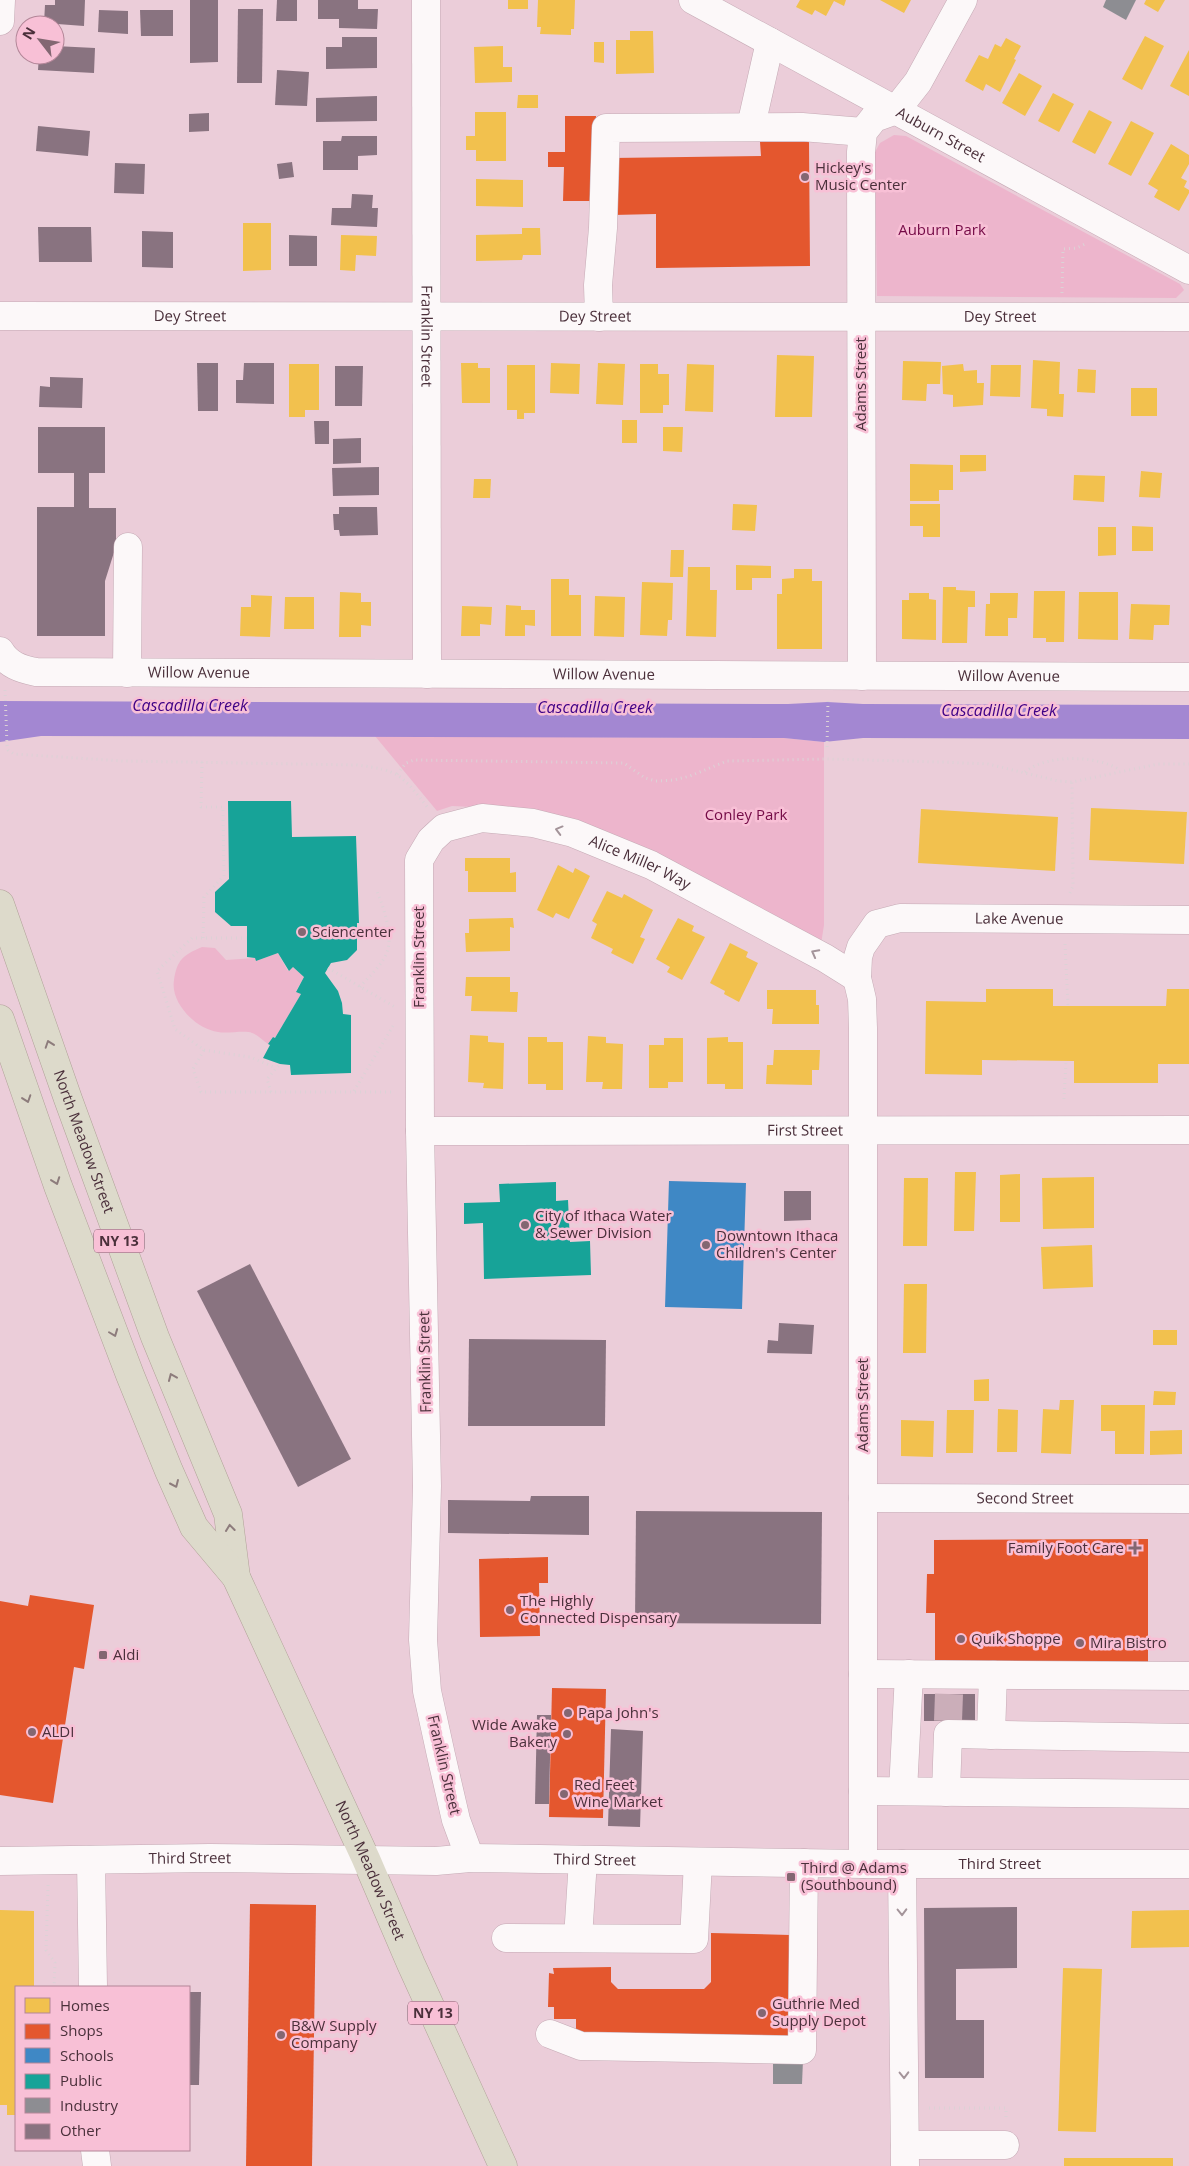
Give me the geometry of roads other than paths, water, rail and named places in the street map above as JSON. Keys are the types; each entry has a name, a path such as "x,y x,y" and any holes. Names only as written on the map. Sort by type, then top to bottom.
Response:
{"highway":[{"name":"North Meadow Street","path":"0,904 68,1099 155,1337 228,1514 236,1577"},
{"name":"North Meadow Street","path":"0,1019 65,1204 169,1471 194,1527 236,1577 366,1859 411,1964 503,2166"}],"street":[{"path":"0,21 1,0"},
{"name":"Franklin Street","path":"426,0 427,674"},
{"name":"Auburn Street","path":"693,0 1189,270"},
{"path":"599,317 598,285 603,228 606,128 751,126 802,127 863,132 874,118 896,110 918,82 963,0"},
{"path":"751,126 770,42"},
{"name":"Adams Street","path":"862,676 860,152 863,132"},
{"name":"Dey Street","path":"0,316 1189,317"},
{"path":"127,673 128,547"},
{"name":"Willow Avenue","path":"9,660 36,672 1189,677"},
{"name":"Alice Miller Way","path":"418,860 431,840 444,828 482,818 533,823 574,833 652,865 825,958 857,978"},
{"name":"Franklin Street","path":"418,860 420,1131 427,1486 423,1640 427,1691 456,1820 470,1858"},
{"name":"Lake Avenue","path":"861,947 877,924 900,918 1189,920"},
{"name":"Adams Street","path":"861,947 857,978 862,999 863,1864"},
{"name":"First Street","path":"420,1131 1189,1130"},
{"name":"Second Street","path":"863,1498 1189,1499"},
{"path":"863,1674 909,1674 949,1684 993,1675 1189,1676"},
{"path":"902,1791 909,1674"},
{"path":"991,1735 993,1675"},
{"path":"946,1792 948,1728 991,1735 1189,1738"},
{"path":"863,1791 1189,1794"},
{"name":"Third Street","path":"0,1861 210,1858 436,1861 470,1858 863,1864 1189,1864"},
{"path":"91,1860 93,1986"},
{"path":"578,1938 583,1860"},
{"path":"506,1938 694,1939 698,1862"},
{"path":"550,2034 581,2046 802,2050 804,1863"},
{"path":"902,1864 905,2155 1005,2145"},
{"path":"95,2151 97,2166"}],"water":[{"name":"Cascadilla Creek","path":"0,701 788,704 827,702 863,704 1189,705 1189,739 863,738 824,742 784,738 41,736 0,742"}],"tunnel":[{"path":"948,1721 949,1694"}],"place":[{"name":"Hickey's Music Center","path":"805,177"},
{"name":"Sciencenter","path":"302,932"},
{"name":"City of Ithaca Water & Sewer Division","path":"525,1225"},
{"name":"Downtown Ithaca Children's Center","path":"706,1245"},
{"name":"Family Foot Care","path":"1135,1548"},
{"name":"The Highly Connected Dispensary","path":"510,1610"},
{"name":"Quik Shoppe","path":"961,1639"},
{"name":"Mira Bistro","path":"1080,1643"},
{"name":"Aldi","path":"103,1655"},
{"name":"Papa John's","path":"568,1713"},
{"name":"ALDI","path":"32,1732"},
{"name":"Wide Awake Bakery","path":"567,1734"},
{"name":"Red Feet Wine Market","path":"564,1794"},
{"name":"Third @ Adams (Southbound)","path":"791,1877"},
{"name":"Guthrie Med Supply Depot","path":"762,2013"},
{"name":"B&W Supply Company","path":"281,2035"}],"park label":[{"name":"Auburn Park","path":"942,230"},
{"name":"Conley Park","path":"746,815"}]}
